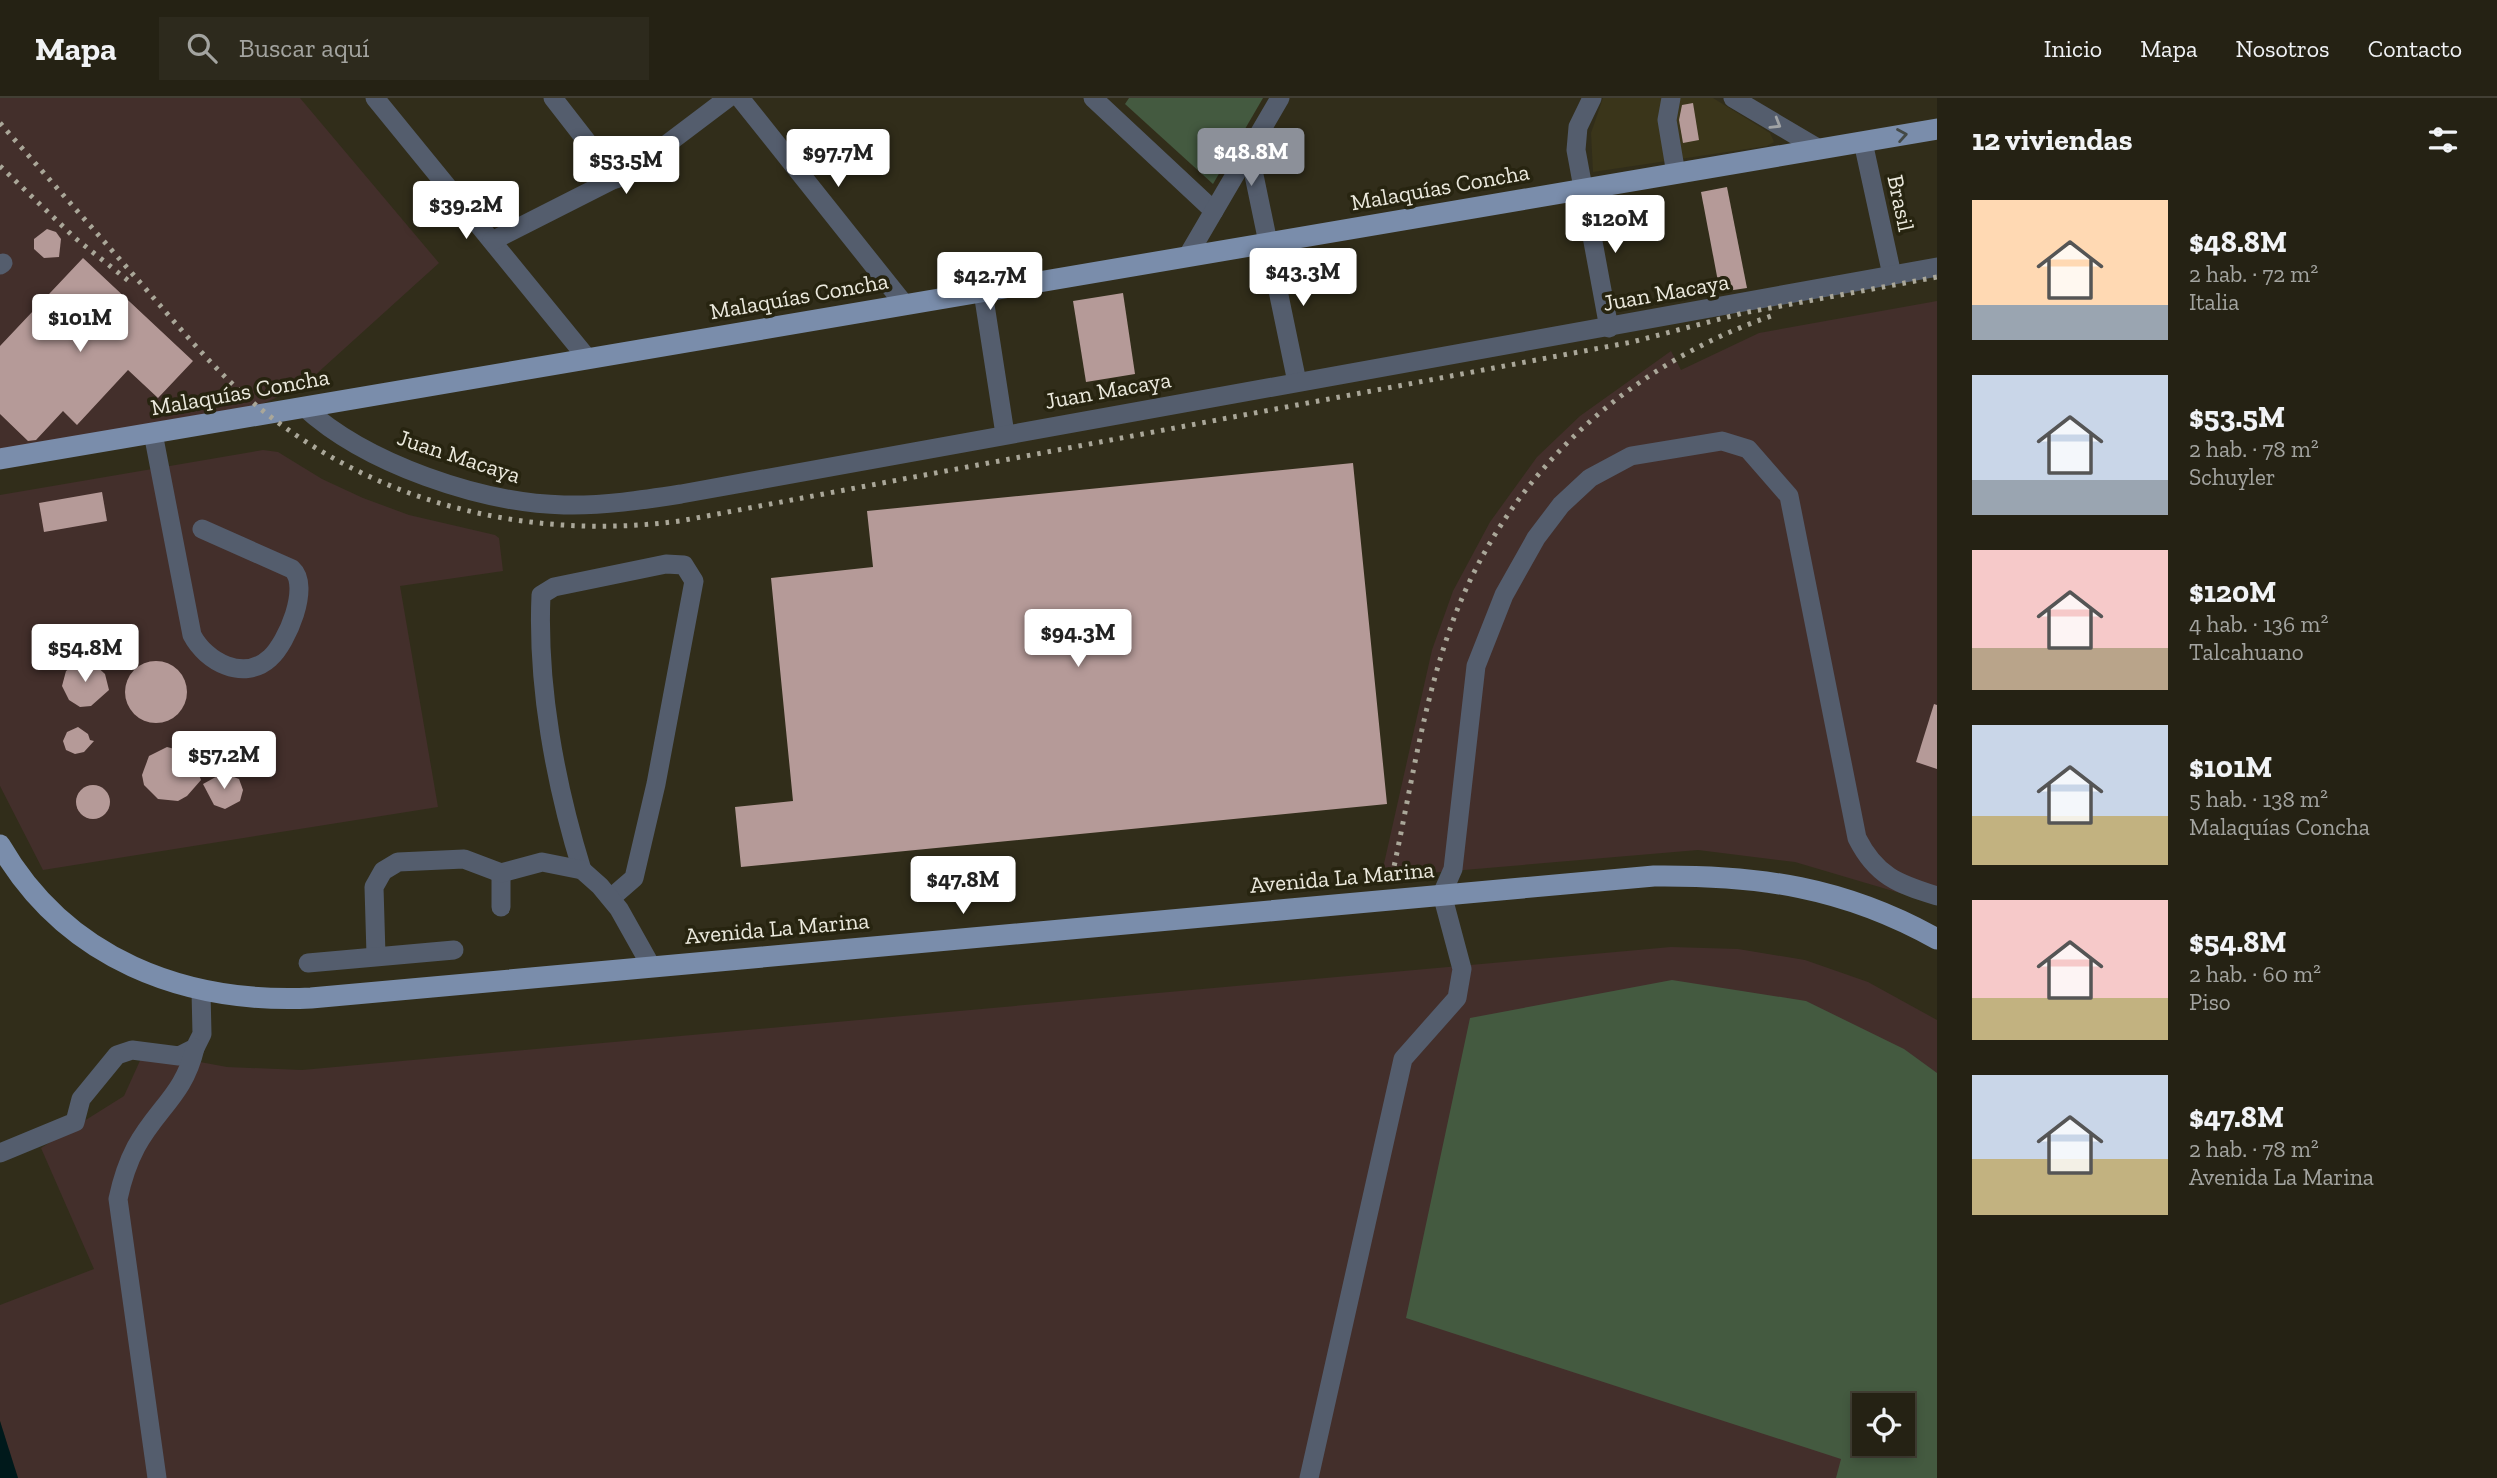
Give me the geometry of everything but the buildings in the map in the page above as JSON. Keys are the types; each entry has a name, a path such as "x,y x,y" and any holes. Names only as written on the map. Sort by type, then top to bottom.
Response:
{"main road":[{"name":"Malaquías Concha","path":"0,458 1937,129"},
{"name":"Avenida La Marina","path":"0,845 32,889 79,934 142,972 201,991 254,999 311,998 1619,878 1746,878 1805,887 1858,902 1937,939"}],"street":[{"path":"375,98 588,359"},
{"path":"553,98 616,179"},
{"path":"492,241 616,179 728,98"},
{"path":"740,98 905,305"},
{"path":"1093,98 1214,211"},
{"path":"1187,257 1280,98"},
{"path":"1592,98 1583,114 1576,140 1582,190 1609,328"},
{"path":"1671,98 1667,120 1675,174"},
{"path":"1733,98 1819,149"},
{"name":"Brasil","path":"1863,142 1892,275"},
{"path":"1249,151 1297,382"},
{"name":"Juan Macaya","path":"304,407 334,431 365,449 421,473 501,497 565,505 644,500 1937,267"},
{"path":"983,292 1005,434"},
{"path":"153,433 192,635 203,652 217,662 236,668 259,665 272,656 282,641 300,593 299,576 292,569 202,528"},
{"path":"1309,1478 1403,1059 1457,998 1462,969 1442,894 1453,869 1476,666 1504,595 1536,538 1561,505 1590,478 1631,456 1722,441 1748,449 1789,496 1857,838 1867,858 1882,873 1903,886 1937,896"},
{"path":"611,898 634,878 653,798 694,581 684,565 666,564 554,587 541,594 540,626 548,703 566,819 582,870 611,898 651,966"},
{"path":"376,955 374,887 383,871 398,862 464,859 501,873 542,862 582,870"},
{"path":"501,873 501,907"},
{"path":"308,963 454,950"},
{"path":"157,1478 118,1199 123,1174 137,1145 189,1074 195,1048 202,1034 201,991"},
{"path":"0,1153 75,1122 80,1099 117,1055 132,1050 179,1056 195,1048"}],"shaded area":[{"path":"0,98 300,98 439,263 303,386 244,412 0,454"},
{"path":"1603,98 1713,98 1770,133 1774,142 1767,146 1593,172 1591,133"},
{"path":"1937,301 1937,904 1795,862 1698,850 1381,877 1432,650 1453,591 1490,522 1537,457 1580,416 1671,351 1681,370 1759,333"},
{"path":"263,450 278,452 322,479 363,498 409,515 499,538 503,571 400,586 438,807 43,870 0,786 0,495"},
{"path":"1671,947 1738,949 1805,960 1868,982 1937,1020 1937,1478 18,1478 0,1421 0,1305 94,1269 41,1148 124,1096 148,1043 200,1062 227,1067 302,1070"}],"green space":[{"path":"1129,98 1263,98 1213,184 1125,104"},
{"path":"1672,980 1806,1001 1904,1049 1937,1073 1937,1478 1836,1478 1841,1459 1406,1318 1470,1018"}],"water":[{"path":"0,1421 18,1478 0,1478"}],"railway":[{"path":"0,123 212,364 257,406 303,440 352,468 403,491 456,508 511,519 567,525 623,526 680,521 1632,342 1743,313 1937,277"},
{"path":"0,166 75,238 130,282"},
{"path":"1392,876 1424,720 1440,659 1473,574 1502,523 1537,476 1577,434 1621,396 1670,363 1722,336 1777,314"}]}
